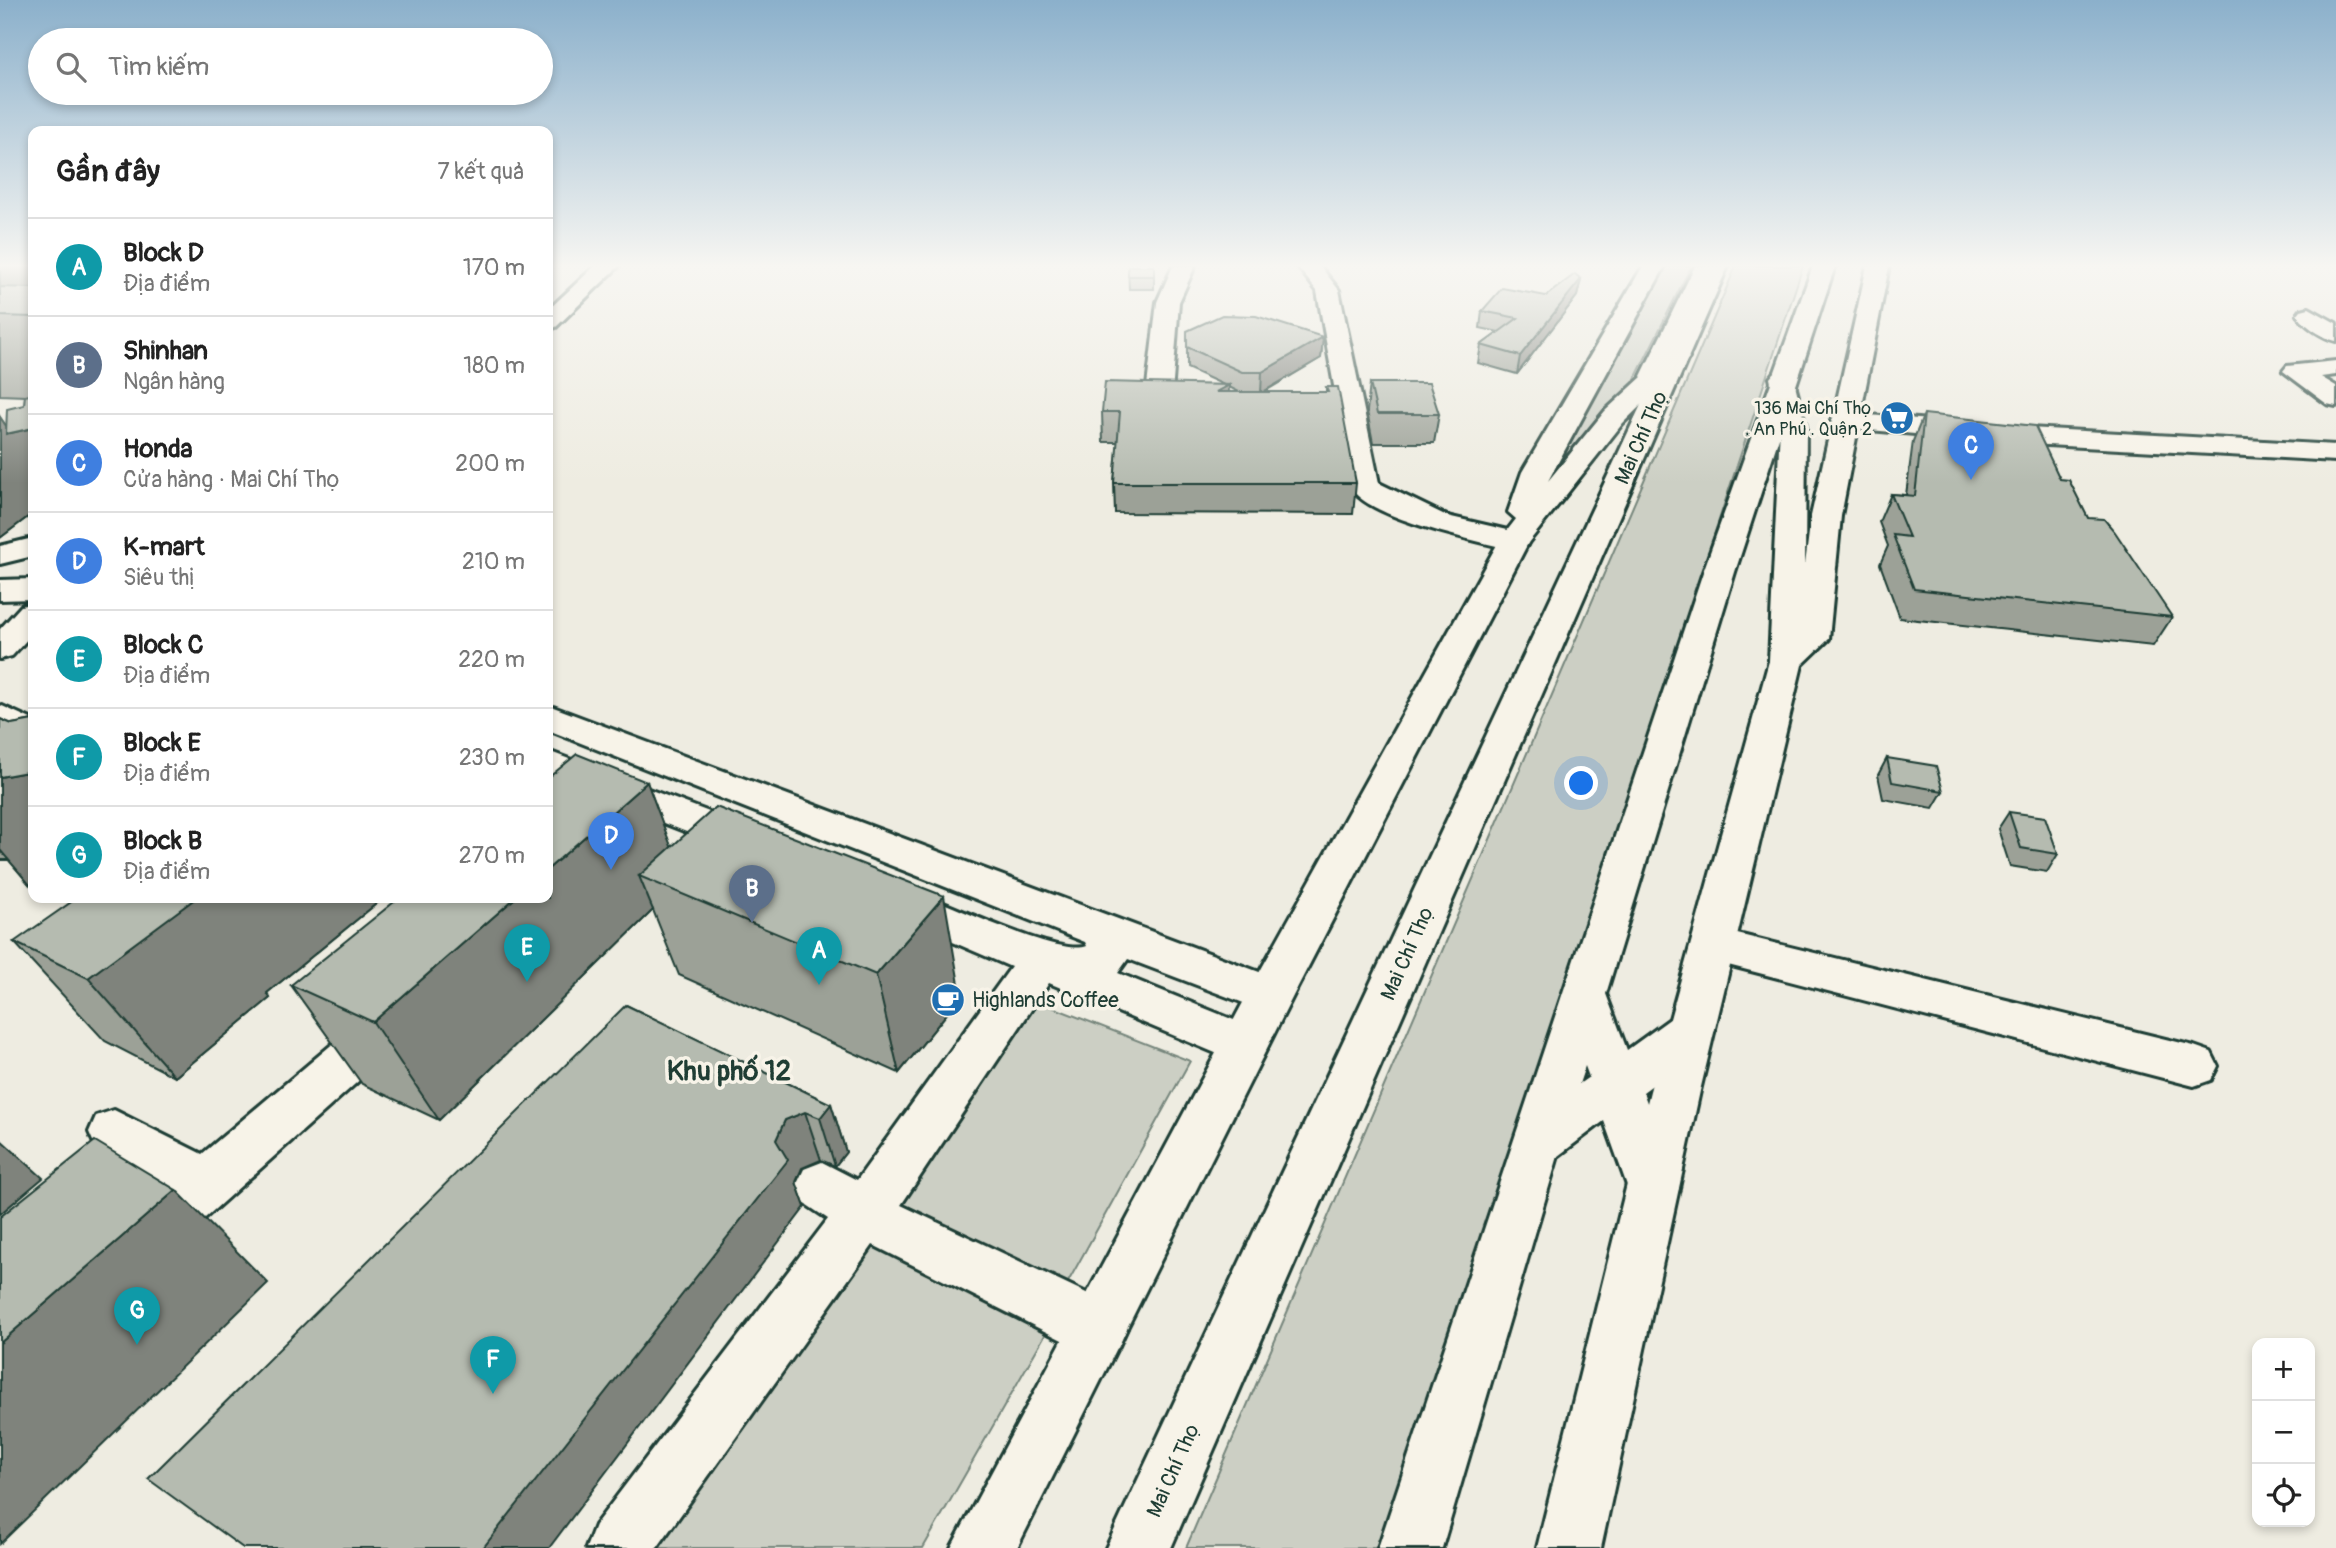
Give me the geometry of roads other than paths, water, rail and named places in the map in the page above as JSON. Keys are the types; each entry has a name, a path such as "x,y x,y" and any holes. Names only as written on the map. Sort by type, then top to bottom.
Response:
{"main road":[{"path":"1164,338 1158,402 1213,403"},
{"path":"1337,338 1365,486 1395,504 1437,523 1514,541"},
{"name":"Mai Chí Thọ","path":"983,1548 1270,995 1514,541 1536,472 1613,338"},
{"name":"Mai Chí Thọ","path":"1138,1548 1678,338"},
{"path":"1410,1548 1583,994 1798,338"},
{"path":"1845,338 1828,411 1832,417 1844,421 2029,436 2336,453"},
{"path":"1786,661 1812,639 1826,516 1862,338"},
{"name":"Mai Chí Thọ","path":"1514,541 1614,417 1665,367"},
{"path":"2336,368 2296,370 2336,398"},
{"path":"1569,1548 1691,1030 1786,661 1793,427 1783,378"},
{"path":"1268,404 1350,405"},
{"path":"0,555 28,548"},
{"path":"0,590 28,589"},
{"path":"0,649 28,618"},
{"path":"0,717 28,732"},
{"path":"553,719 1270,995"},
{"path":"0,757 28,753"},
{"path":"553,767 632,813 786,857"},
{"path":"632,813 687,769"},
{"path":"863,887 1042,958 1244,1045"},
{"path":"1042,958 1088,968 1101,963 1107,954 1108,940 1104,930"},
{"path":"1713,945 2194,1066"},
{"path":"618,1548 843,1200 1042,958"},
{"path":"1583,994 1653,1188"},
{"path":"113,1264 422,996"},
{"path":"1536,1143 1691,1030"},
{"path":"114,1132 206,1183"},
{"path":"843,1200 1097,1328"}],"place":[{"name":"136 Mai Chí Thọ . An Phú . Quận 2","path":"1897,418"},
{"name":"Honda","path":"1971,480"},
{"name":"K-mart","path":"611,870"},
{"name":"Shinhan","path":"752,923"},
{"name":"Block C","path":"527,982"},
{"name":"Block D","path":"819,985"},
{"name":"Highlands Coffee","path":"948,1000"},
{"name":"Block B","path":"137,1345"},
{"name":"Block E","path":"493,1394"}],"district":[{"name":"Khu phố 12","path":"729,1070"}]}
